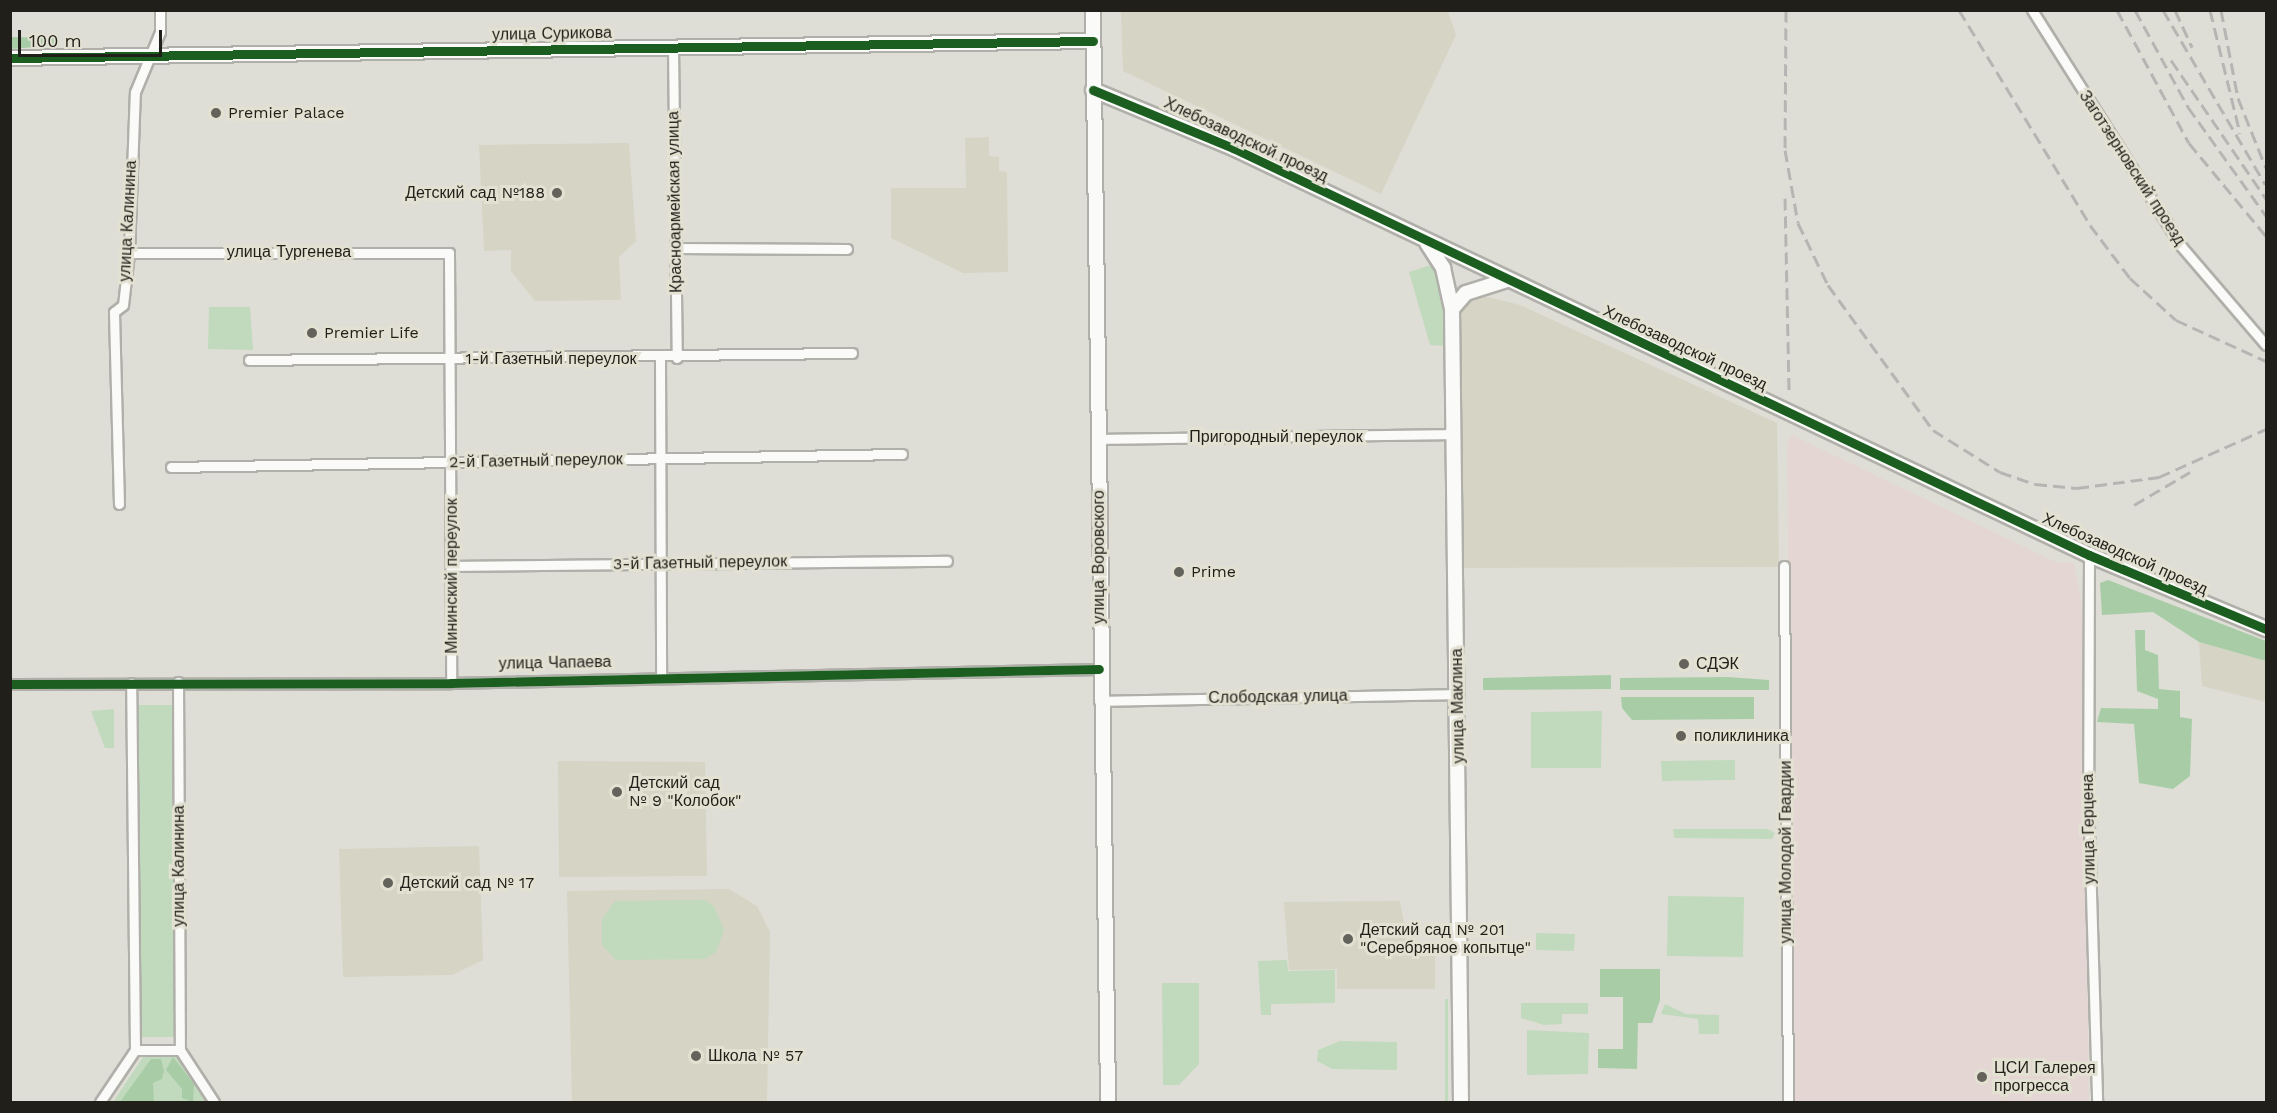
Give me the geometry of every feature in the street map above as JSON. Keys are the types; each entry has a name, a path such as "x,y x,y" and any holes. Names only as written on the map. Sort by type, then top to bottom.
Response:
{"street":[{"name":"улица Калинина","path":"119,504 114,312 123,305 129,253 135,92 152,56 160,10"},
{"name":"улица Воровского","path":"1093,10 1099,701 1108,1102"},
{"name":"Заготзерновский проезд","path":"2032,10 2181,246 2266,345"},
{"name":"улица Сурикова","path":"10,58 1094,41"},
{"name":"Красноармейская улица","path":"673,47 677,358"},
{"name":"Хлебозаводской проезд","path":"1093,90 1233,148 1426,242 2089,555 2266,629"},
{"name":"улица Маклина","path":"1426,242 1443,268 1452,309 1461,1102"},
{"path":"676,248 847,249"},
{"name":"улица Тургенева","path":"129,253 449,253"},
{"name":"Мининский переулок","path":"449,253 449,360 453,462 451,682"},
{"path":"1452,309 1466,293 1507,280"},
{"name":"1-й Газетный переулок","path":"249,360 677,358 852,353"},
{"path":"660,358 661,676"},
{"name":"Пригородный переулок","path":"1098,439 1454,434"},
{"name":"2-й Газетный переулок","path":"171,467 902,454"},
{"name":"улица Герцена","path":"2089,555 2088,792 2097,1102"},
{"name":"3-й Газетный переулок","path":"452,566 947,561"},
{"name":"улица Молодой Гвардии","path":"1784,566 1788,1102"},
{"name":"улица Чапаева","path":"10,684 451,682 1099,669"},
{"path":"100,1102 135,1050 130,682"},
{"name":"улица Калинина","path":"178,682 180,1050"},
{"name":"Слободская улица","path":"1099,701 1458,694"},
{"path":"135,1050 180,1050 214,1102"}],"shaded area":[{"path":"1121,11 1448,11 1456,35 1381,194 1123,71"},
{"path":"989,137 989,156 999,157 999,171 1007,172 1008,272 963,273 891,238 891,188 966,188 965,138"},
{"name":"Детский сад №188","path":"629,143 636,241 619,257 621,300 535,301 511,271 511,250 484,251 479,145"},
{"path":"1476,294 1520,305 1777,423 1779,567 1463,568 1458,318 1463,303"},
{"path":"1792,435 2056,562 2074,563 2082,606 2089,1102 1793,1102 1787,444"},
{"path":"2199,642 2266,661 2266,702 2202,686"},
{"path":"558,761 705,762 707,876 559,877"},
{"path":"479,846 483,960 452,975 343,977 339,849"},
{"path":"729,889 757,906 770,932 767,1102 572,1102 567,891"},
{"name":"Детский сад № 201 \"Серебряное копытце\"","path":"1400,901 1410,956 1435,956 1435,989 1337,989 1337,969 1289,970 1284,902"}],"green space":[{"path":"11,37 57,38 59,45 11,49"},
{"path":"1434,264 1443,291 1447,346 1430,345 1409,272"},
{"path":"209,307 250,307 253,350 208,349"},
{"path":"2108,580 2266,641 2266,661 2199,642 2153,612 2102,615 2100,583"},
{"path":"2135,630 2145,630 2145,650 2158,655 2159,689 2180,691 2180,717 2192,719 2190,776 2173,789 2139,783 2134,724 2097,722 2101,708 2158,709 2158,699 2137,691"},
{"path":"1611,675 1611,689 1483,690 1483,678"},
{"path":"1728,677 1769,680 1769,690 1620,690 1620,678"},
{"path":"1621,697 1754,697 1754,719 1632,720 1622,708"},
{"path":"137,705 172,705 174,1037 139,1037"},
{"path":"114,709 114,748 105,748 91,711"},
{"path":"1602,711 1601,768 1531,768 1531,712"},
{"path":"1735,760 1735,780 1662,781 1661,761"},
{"path":"1673,829 1768,829 1775,833 1772,839 1674,838"},
{"path":"1668,896 1744,897 1743,957 1667,956"},
{"path":"705,900 715,908 724,930 716,952 705,959 616,960 602,945 602,919 615,901"},
{"path":"1536,933 1575,934 1574,951 1536,950"},
{"path":"1287,960 1288,971 1335,970 1335,1003 1271,1004 1271,1015 1261,1015 1258,961"},
{"path":"1600,969 1660,969 1660,1000 1652,1023 1638,1023 1637,1069 1598,1068 1598,1049 1623,1049 1623,997 1600,997"},
{"path":"1162,983 1199,983 1199,1064 1179,1085 1163,1085"},
{"path":"1445,999 1448,999 1448,1102 1445,1102"},
{"path":"1521,1003 1588,1003 1588,1014 1562,1014 1562,1024 1544,1025 1521,1018"},
{"path":"1665,1004 1686,1014 1719,1015 1719,1034 1699,1034 1698,1019 1661,1014"},
{"path":"1527,1030 1589,1033 1588,1074 1527,1075"},
{"path":"1340,1041 1397,1042 1397,1070 1332,1069 1317,1061 1318,1050"},
{"path":"145,1054 178,1055 208,1102 113,1102"},
{"path":"173,1057 194,1084 193,1102 182,1098 182,1089 166,1070"},
{"path":"151,1059 161,1059 164,1071 162,1079 153,1083 154,1102 120,1102"}],"railway":[{"path":"1786,10 1785,150 1798,223 1828,285 1933,430 2000,472 2035,484 2077,488 2159,477 2266,429"},
{"path":"1959,10 2090,225 2130,278 2176,320 2266,361"},
{"path":"2117,10 2189,143 2266,236"},
{"path":"2135,10 2188,107 2266,216"},
{"path":"2163,10 2265,184"},
{"path":"2175,10 2192,47"},
{"path":"2210,10 2240,133"},
{"path":"2221,10 2238,98 2266,168"},
{"path":"2171,60 2266,199"},
{"path":"1785,198 1789,393"},
{"path":"2134,505 2190,472"}],"cycle path":[{"path":"10,58 1093,41"},
{"path":"1093,90 1233,148 2089,555 2266,629"},
{"path":"10,684 451,683 1099,669"}],"place":[{"name":"Premier Palace","path":"216,113"},
{"name":"Детский сад №188","path":"557,193"},
{"name":"Premier Life","path":"312,333"},
{"name":"Prime","path":"1179,572"},
{"name":"СДЭК","path":"1684,664"},
{"name":"поликлиника","path":"1681,736"},
{"name":"Детский сад № 9 \"Колобок\"","path":"617,792"},
{"name":"Детский сад № 17","path":"388,883"},
{"name":"Детский сад № 201 \"Серебряное копытце\"","path":"1348,939"},
{"name":"Школа № 57","path":"696,1056"},
{"name":"ЦСИ Галерея прогресса","path":"1982,1077"}]}
